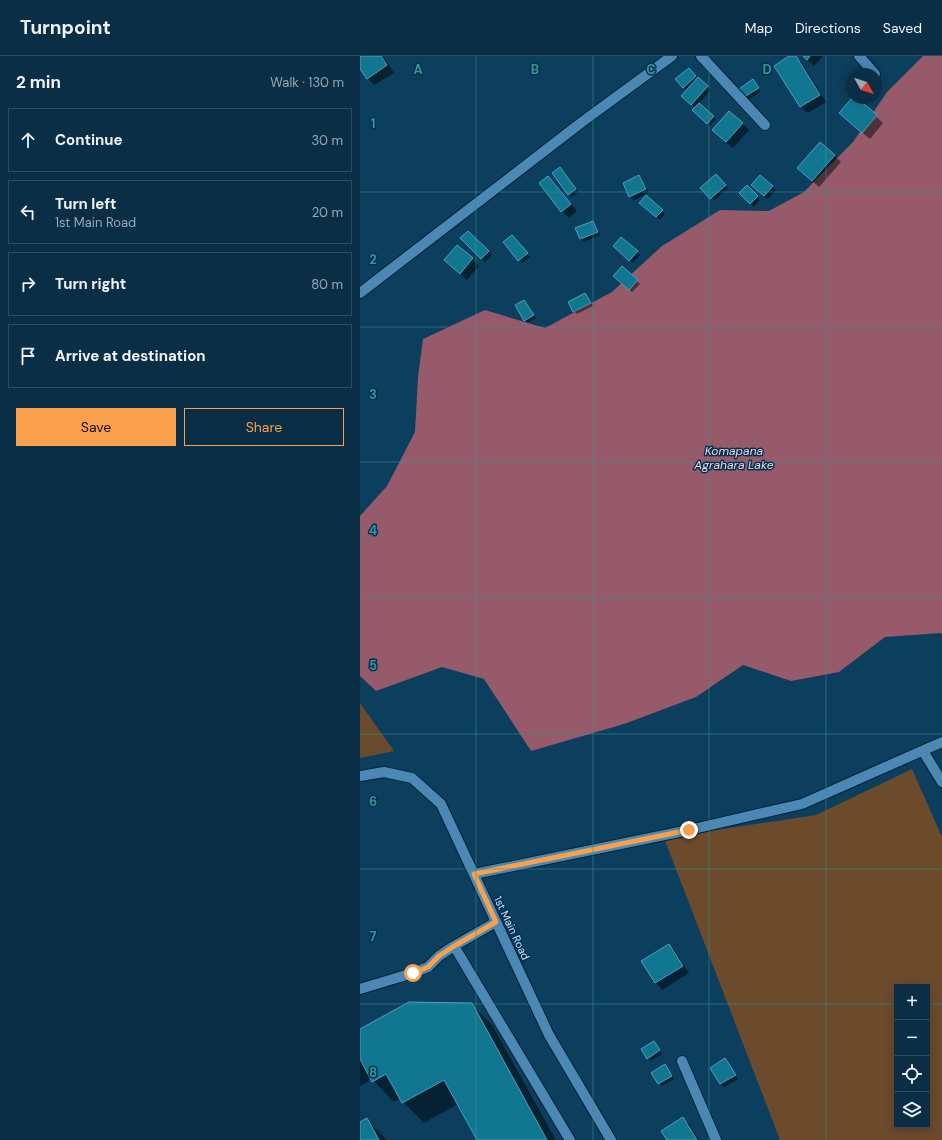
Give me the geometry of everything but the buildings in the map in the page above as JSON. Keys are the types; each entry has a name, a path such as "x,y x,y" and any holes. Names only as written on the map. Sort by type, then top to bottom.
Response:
{"street":[{"path":"360,293 582,122 672,56"},
{"path":"701,56 765,125"},
{"path":"859,56 870,68"},
{"path":"474,874 689,830 802,804 942,742"},
{"path":"923,751 942,782"},
{"name":"1st Main Road","path":"360,776 384,772 412,778 441,804 549,1036 611,1140"},
{"path":"360,989 428,967 439,956 454,946 496,922"},
{"path":"454,946 570,1140"},
{"path":"682,1061 716,1140"}],"shaded area":[{"path":"360,703 394,751 360,758"},
{"path":"912,769 942,837 942,1140 780,1140 664,838 816,815"}],"water":[{"name":"Komapana Agrahara Lake","path":"923,56 942,56 942,634 885,637 839,672 791,681 743,665 696,697 624,724 531,751 484,679 442,667 376,691 360,676 360,516 387,486 415,432 418,377 423,339 485,310 545,328 612,292 662,246 720,210 769,211 804,192 853,142 879,104 882,104 882,99 887,92"}],"route":[{"path":"413,973 428,967 439,956 454,946 496,922 474,874 689,830"}]}
